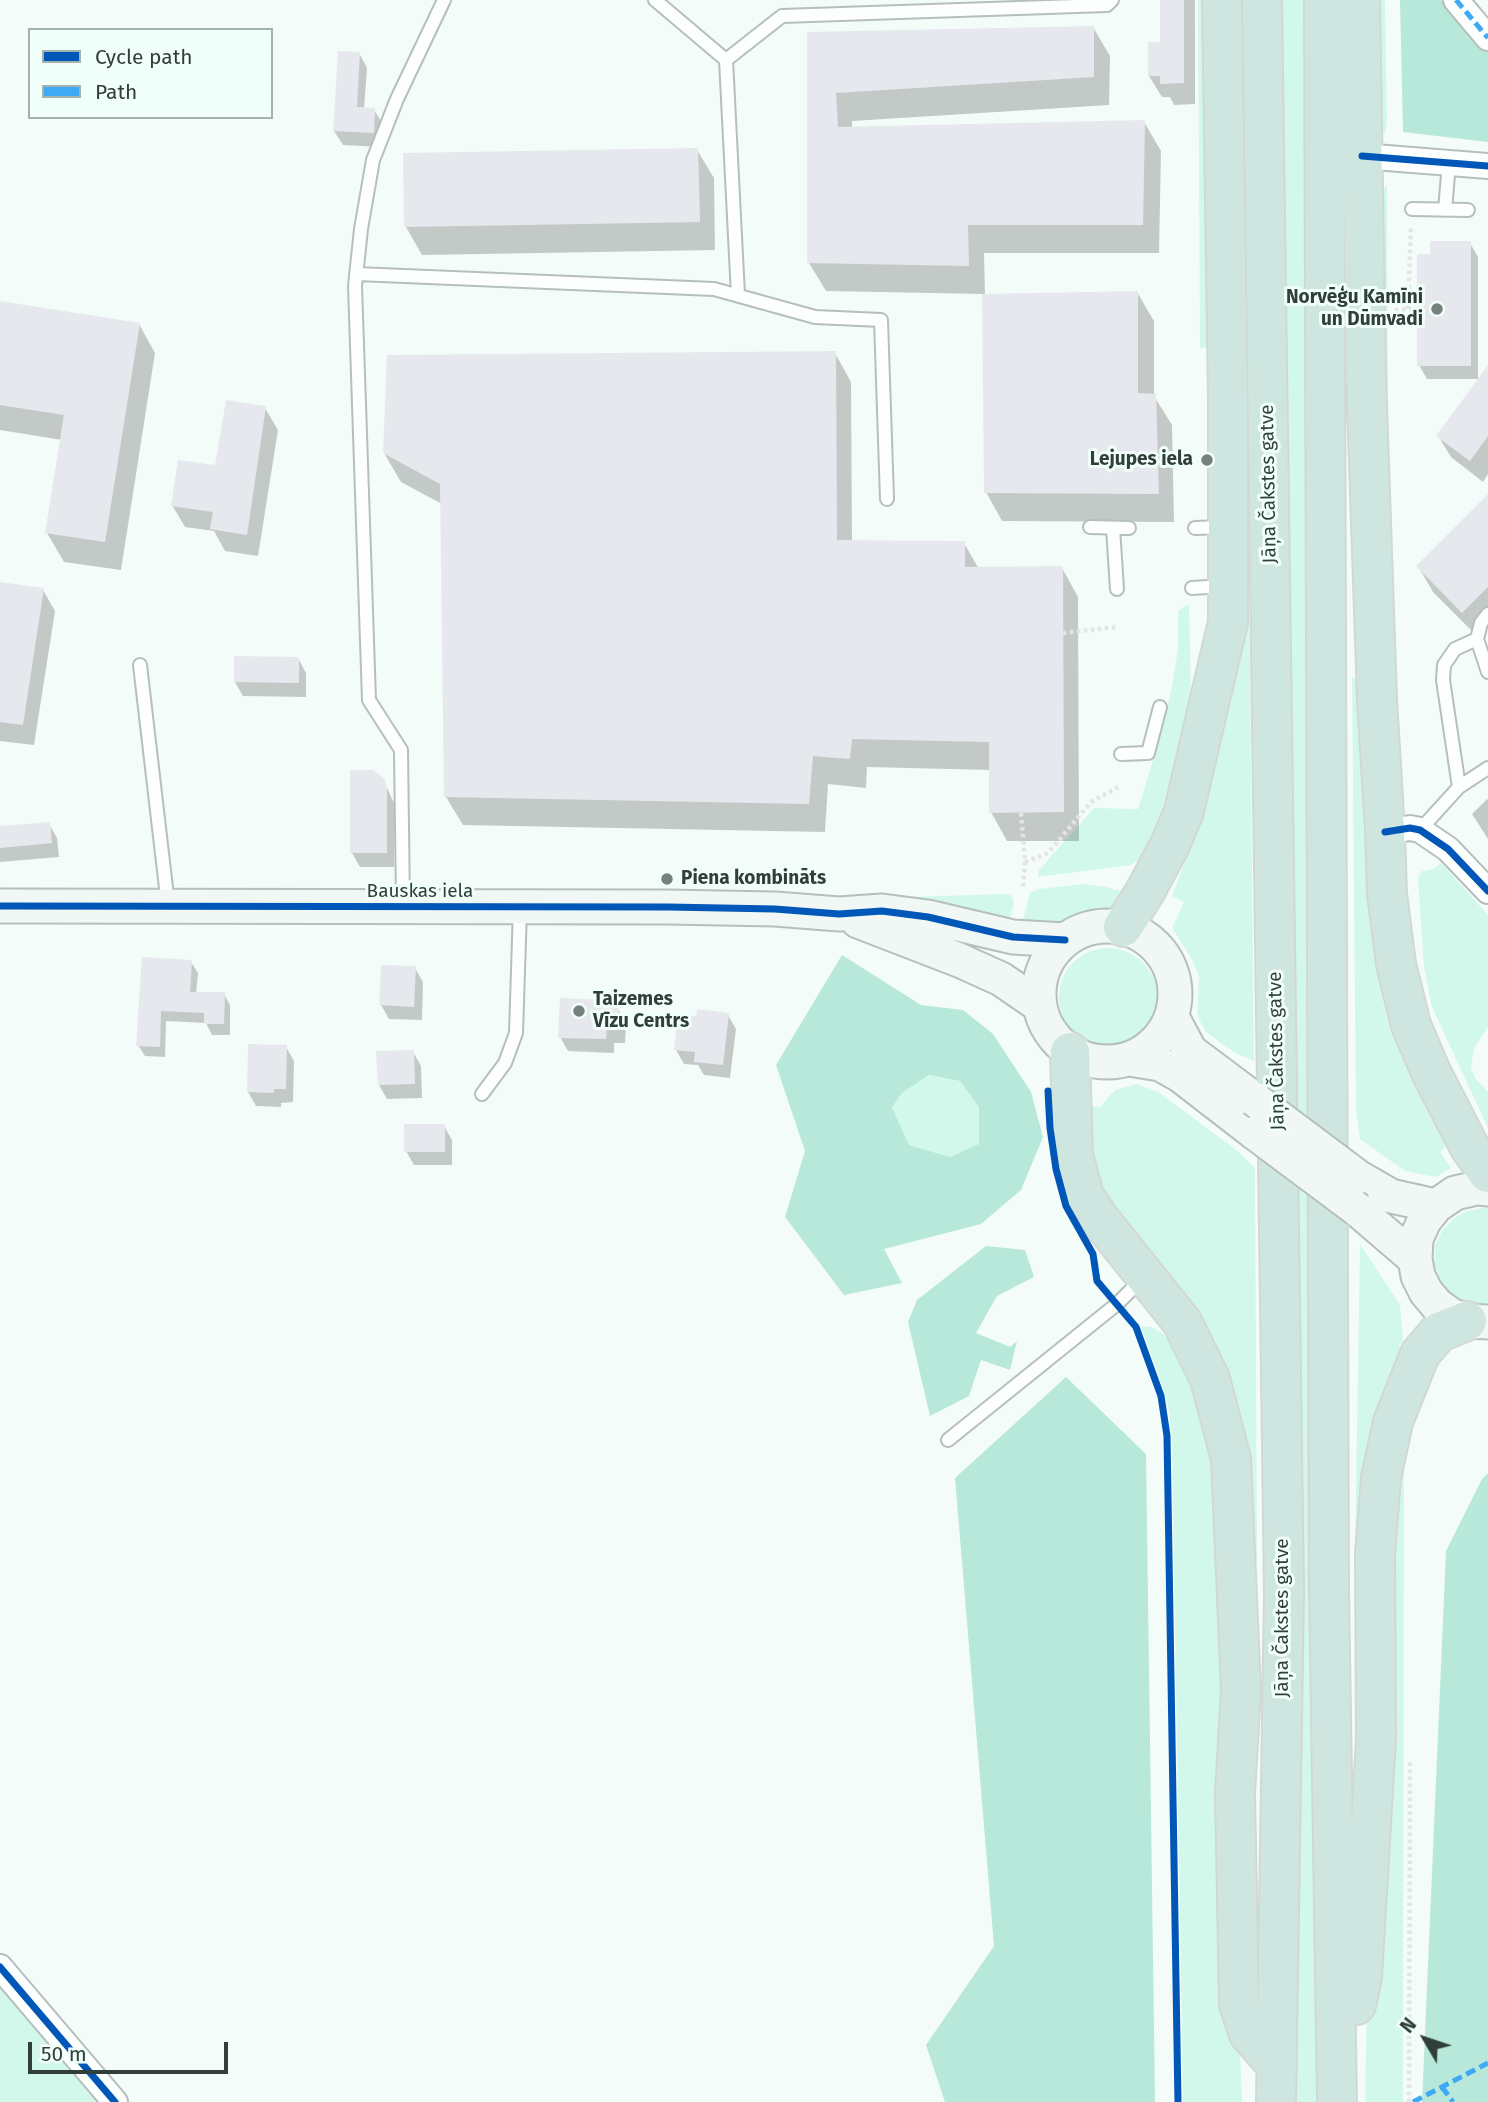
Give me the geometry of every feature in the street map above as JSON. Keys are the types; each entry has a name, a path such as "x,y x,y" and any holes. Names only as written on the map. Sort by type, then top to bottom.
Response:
{"highway":[{"path":"1123,927 1170,845 1188,800 1228,622 1210,587 1211,527 1228,400 1222,0"},
{"name":"Jāņa Čakstes gatve","path":"1262,0 1284,1591 1277,2084"},
{"path":"1324,0 1329,1572 1337,2102"},
{"path":"1360,0 1376,686 1403,831 1387,894 1395,964 1411,1025 1431,1072 1469,1146 1488,1173"},
{"path":"1070,1052 1073,1155 1084,1196 1182,1322 1210,1379 1231,1459 1241,1691 1236,1794 1239,2004 1249,2034 1277,2084"},
{"path":"1338,2051 1354,2016 1362,1977 1376,1739 1375,1553 1381,1478 1393,1422 1419,1353 1439,1332 1478,1321"}],"main road":[{"name":"Bauskas iela","path":"0,905 775,909 839,914"},
{"path":"839,914 882,911 928,917 1013,937 1065,940"},
{"path":"839,914 1001,979 1039,1005"},
{"path":"1102,926 1123,927 1152,942 1163,954 1175,985 1171,1017 1162,1035 1147,1050 1129,1059 1109,1063 1088,1061 1055,1040 1039,1005 1038,986 1052,953 1065,940 1082,930 1102,926"},
{"path":"1171,1017 1190,1051 1358,1177 1391,1196 1436,1206"},
{"path":"1129,1059 1160,1064 1180,1075 1358,1210 1415,1259"},
{"path":"1478,1321 1451,1315 1437,1305 1426,1292 1418,1276 1416,1239 1424,1221 1436,1206 1455,1193 1477,1188 1488,1189"}],"street":[{"path":"1456,0 1488,38"},
{"path":"1362,156 1488,166"},
{"path":"1403,831 1448,849 1488,891"},
{"path":"0,1967 115,2102"}],"lane":[{"path":"403,908 401,750 369,700 356,274 373,160 397,99 444,0"},
{"path":"655,0 726,60 738,296"},
{"path":"726,60 782,16 1107,5 1111,0"},
{"path":"1445,210 1449,163"},
{"path":"1412,209 1468,210"},
{"path":"356,274 714,289 815,317 881,320 887,499"},
{"path":"1090,527 1129,528"},
{"path":"1113,527 1117,589"},
{"path":"1488,614 1481,622 1477,639 1488,672"},
{"path":"1459,787 1443,680 1444,665 1455,649 1477,639"},
{"path":"140,665 168,906"},
{"path":"1121,754 1148,753 1160,706"},
{"path":"1403,831 1488,768"},
{"path":"482,1094 505,1063 516,1033 520,908"},
{"path":"948,1440 1117,1304 1145,1276"}],"path":[{"path":"1408,309 1412,209"},
{"path":"1394,310 1417,309"},
{"path":"1063,633 1118,627"},
{"path":"1025,862 1048,853 1091,802 1120,786"},
{"path":"1021,813 1025,862 1023,887"}],"green space":[{"path":"1198,0 1206,0 1208,347 1200,348"},
{"path":"1235,0 1248,0 1249,296 1246,299 1254,1061 1235,1053 1206,1032 1197,1015 1199,976 1172,928 1184,902 1172,896 1203,814 1231,702 1238,649"},
{"path":"1278,0 1305,0 1316,2102 1290,2102"},
{"path":"1376,0 1385,0 1385,134 1380,127"},
{"path":"1400,0 1441,0 1488,52 1488,142 1403,132"},
{"path":"1387,185 1388,396 1384,397 1382,190"},
{"path":"1189,604 1191,691 1178,754 1147,854 1131,865 1038,877 1039,870 1094,808 1138,809 1172,687 1178,649 1178,611"},
{"path":"1352,676 1356,680 1364,834 1377,970 1391,1017 1448,1145 1440,1152 1451,1168 1436,1177 1405,1171 1360,1139 1356,1110"},
{"path":"1441,863 1488,915 1488,1027 1474,1048 1471,1068 1475,1078 1488,1092 1488,1128 1432,1007 1424,968 1418,878 1422,871 1433,869"},
{"path":"1084,884 1126,893 1111,913 1086,916 1057,927 1021,928 1030,893 1039,889"},
{"path":"1012,896 1014,904 1008,925 870,898"},
{"path":"1108,948 1127,952 1143,962 1153,978 1157,997 1153,1016 1143,1032 1127,1042 1108,1046 1089,1042 1073,1032 1063,1016 1059,997 1063,978 1073,962 1089,952"},
{"path":"842,955 921,1005 963,1010 993,1034 1031,1092 1043,1137 1021,1190 981,1224 884,1249 902,1283 844,1295 785,1217 805,1151 776,1065","holes":["929,1075 960,1081 979,1107 979,1144 950,1157 909,1145 892,1107 902,1093"]},
{"path":"929,1075 960,1081 979,1107 980,1144 950,1157 909,1145 892,1107 902,1093"},
{"path":"1137,1084 1158,1092 1235,1149 1255,1168 1257,1561 1251,1570 1249,1495 1096,1176 1090,1147 1089,1106 1100,1107 1115,1090"},
{"path":"1488,1208 1488,1307 1462,1302 1448,1293 1439,1279 1434,1263 1435,1246 1442,1231 1453,1219 1467,1211"},
{"path":"1360,1244 1400,1305 1403,1340 1399,1346 1407,1352 1362,1561 1355,1555"},
{"path":"986,1246 1025,1250 1034,1277 997,1296 976,1333 1010,1347 1017,1341 1010,1370 981,1360 969,1396 930,1416 908,1322 917,1300"},
{"path":"1141,1326 1161,1332 1180,1353 1217,1455 1242,2102 1183,2102 1172,1442 1163,1388"},
{"path":"1066,1377 1146,1454 1155,2102 945,2102 926,2045 994,1946 955,1478"},
{"path":"1404,1432 1403,2102 1365,2102 1367,1997 1391,1500"},
{"path":"1488,1473 1488,2102 1422,2102 1446,1551 1482,1479"},
{"path":"0,1984 99,2102 0,2102"}],"building":[{"path":"1160,0 1184,0 1184,83 1160,84 1160,76 1148,76 1148,42 1160,42"},
{"path":"1094,26 1094,77 836,93 838,127 1145,120 1143,225 968,225 969,266 807,263 807,32"},
{"path":"338,51 360,52 357,107 375,108 374,133 333,131"},
{"path":"698,148 700,222 404,227 403,153"},
{"path":"1430,241 1471,241 1471,366 1417,366 1417,254 1430,254"},
{"path":"1138,291 1138,393 1156,394 1159,494 984,493 982,294"},
{"path":"0,301 140,323 105,542 45,533 64,415 0,405"},
{"path":"836,351 837,540 965,541 965,567 1063,566 1064,812 989,813 989,742 852,739 850,759 813,756 809,804 444,797 440,484 383,453 387,355"},
{"path":"1488,365 1488,436 1470,461 1436,436"},
{"path":"226,400 266,406 247,535 210,529 213,512 171,506 178,460 215,465"},
{"path":"1488,494 1488,587 1462,613 1416,566"},
{"path":"0,582 44,588 23,725 0,722"},
{"path":"234,656 299,657 299,683 234,682"},
{"path":"350,770 373,770 384,778 387,787 387,853 350,853"},
{"path":"50,822 52,843 0,848 0,826"},
{"path":"142,957 192,960 190,992 225,992 224,1024 204,1024 204,1013 161,1011 160,1047 136,1046"},
{"path":"381,965 416,966 414,1007 379,1005"},
{"path":"560,998 608,1000 608,1007 619,1007 618,1030 607,1029 606,1039 558,1038"},
{"path":"697,1009 729,1013 723,1065 694,1062 695,1052 674,1050 678,1014 696,1016"},
{"path":"248,1044 287,1045 286,1089 274,1089 274,1093 247,1092"},
{"path":"414,1050 415,1084 378,1085 376,1051"},
{"path":"404,1124 445,1124 445,1152 404,1152"}],"marked path":[{"path":"1456,0 1488,38"},
{"path":"1413,2102 1488,2063"},
{"path":"1442,2087 1453,2102"}],"cycle path":[{"path":"1362,156 1488,166"},
{"path":"1385,832 1410,828 1420,830 1448,849 1488,891"},
{"path":"0,906 668,907 775,909 839,914 882,911 928,917 1013,937 1065,940"},
{"path":"1048,1091 1056,1169 1066,1206 1093,1254 1097,1281 1136,1327 1161,1396 1167,1436 1178,2102"},
{"path":"0,1967 115,2102"}],"place":[{"name":"Norvēģu Kamīni un Dūmvadi","path":"1437,309"},
{"name":"Lejupes iela","path":"1207,460"},
{"name":"Piena kombināts","path":"667,879"},
{"name":"Taizemes Vīzu Centrs","path":"579,1011"}]}
